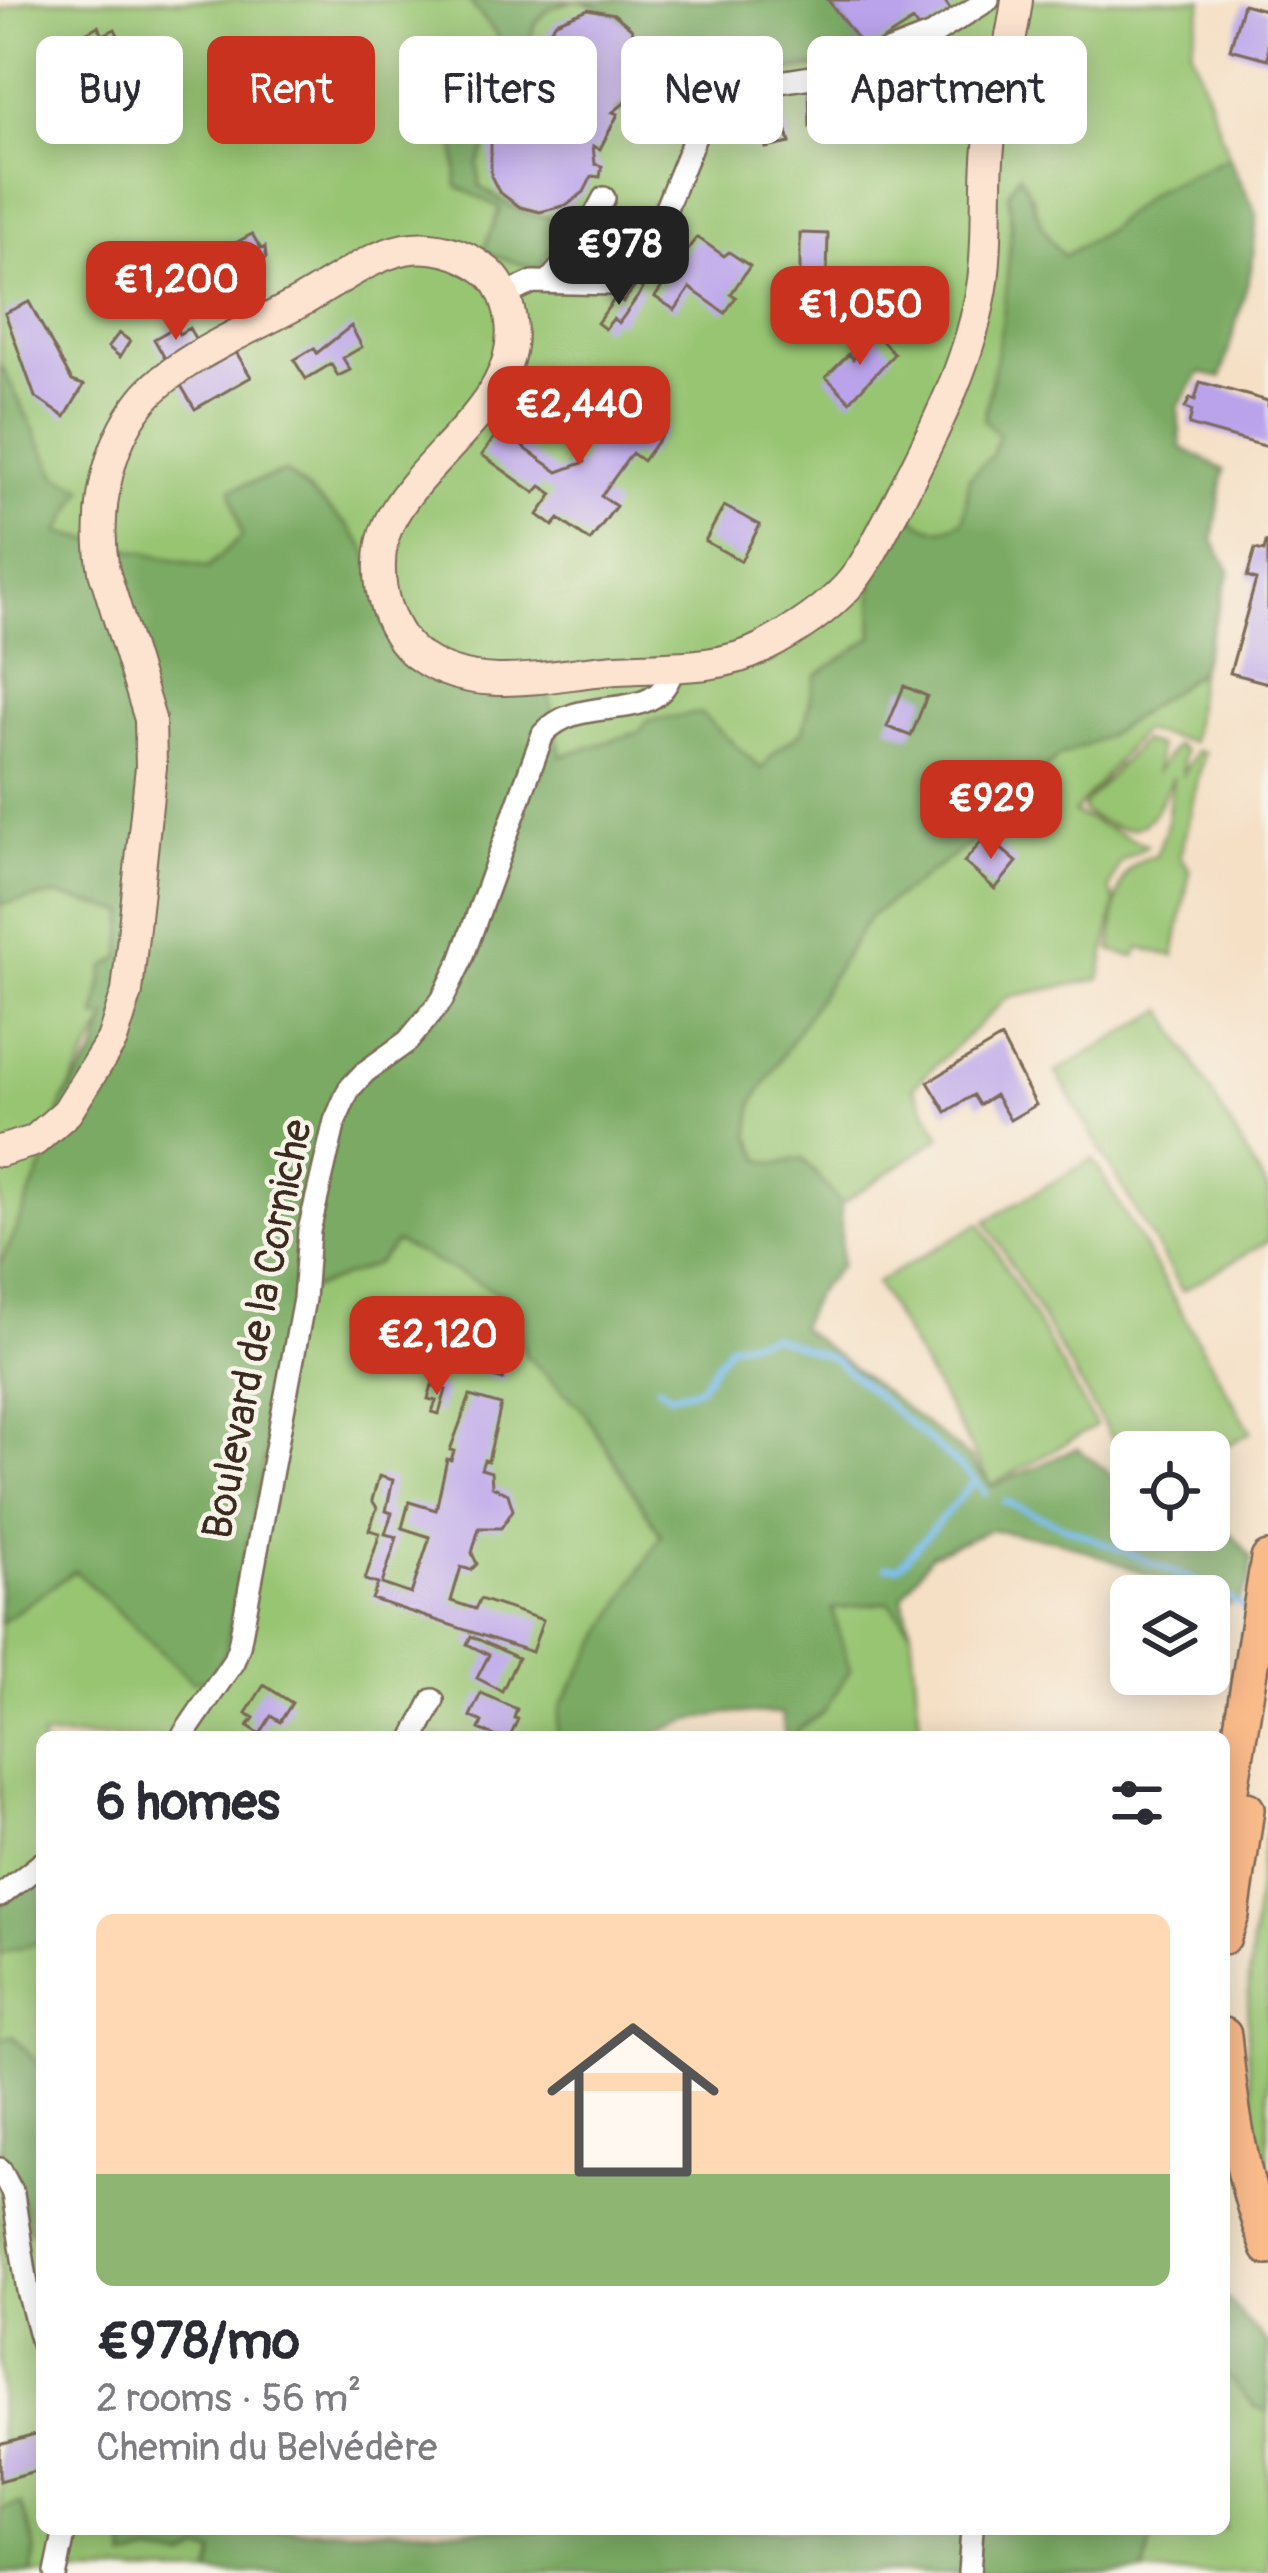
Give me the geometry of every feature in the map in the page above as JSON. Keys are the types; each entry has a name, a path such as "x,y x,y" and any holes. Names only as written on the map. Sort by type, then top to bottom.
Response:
{"main road":[{"path":"0,1151 34,1141 67,1112 112,1040 127,992 152,766 150,719 100,546 111,463 128,423 154,387 355,269 400,250 422,247 456,254 484,268 505,296 512,332 504,372 481,409 401,502 382,539 380,579 393,625 422,658 488,680 711,663 758,651 835,599 871,553 957,383 972,332 987,246 993,123 1017,0"},
{"path":"1230,1801 1268,1559"},
{"path":"1230,1920 1237,1764 1268,1668"},
{"path":"1230,2083 1246,2185 1268,2248"}],"street":[{"path":"505,296 550,280 613,284 638,271 656,242 699,127 726,94 831,74 932,35 988,0"},
{"path":"550,280 577,249 604,197"},
{"name":"Boulevard de la Corniche","path":"193,1731 233,1662 242,1632 304,1299 313,1208 342,1105 365,1072 408,1042 442,1000 461,961 543,734 567,714 653,699 664,691 673,667"},
{"path":"417,1731 433,1700"},
{"path":"0,1896 36,1868"},
{"path":"0,2169 14,2194 36,2321"},
{"path":"56,2573 64,2535"},
{"path":"969,2573 972,2535"}],"green space":[{"path":"29,0 468,0 498,36 399,36 399,144 456,144 457,185 500,208 485,247 556,244 559,232 480,187 478,165 487,144 597,144 597,36 531,36 548,9 573,0 615,15 636,36 621,36 621,144 783,144 783,71 807,69 807,144 1087,144 1087,36 855,36 828,0 1203,0 1191,48 1229,157 1152,192 1104,232 1064,257 1047,241 1032,196 1008,193 1008,278 984,419 999,435 993,455 969,478 964,521 934,529 908,514 872,581 873,637 848,657 811,707 803,731 775,752 762,770 661,720 648,721 640,732 561,756 469,683 242,537 208,567 58,532 57,476 0,363 0,10"},
{"path":"468,0 574,0 548,9 531,36 498,36"},
{"path":"577,0 828,0 855,36 807,36 807,67 783,70 783,36 636,36 598,7"},
{"path":"456,144 487,144 478,165 480,187 524,212 554,217 555,239 536,269 484,248 500,208 457,186"},
{"path":"1229,157 1257,214 1252,266 1221,378 1200,373 1178,407 1181,447 1224,470 1213,541 1230,571 1199,672 1108,735 1058,757 979,837 869,917 753,1102 750,1135 761,1160 777,1164 802,1158 841,1204 841,1265 814,1295 799,1327 970,1458 992,1487 1077,1448 1110,1474 1110,1551 1230,1551 1232,1534 1251,1558 1249,1583 1239,1601 1230,1604 1230,1575 1149,1575 1058,1540 989,1530 932,1554 902,1596 911,1630 889,1602 832,1609 850,1670 823,1713 798,1731 784,1731 782,1714 729,1713 662,1731 557,1731 561,1706 661,1535 582,1409 526,1356 507,1297 396,1242 376,1264 298,1294 225,1654 209,1677 193,1682 75,1571 0,1623 0,1266 43,1165 63,1101 95,1054 107,1017 96,1017 105,967 121,957 126,912 56,895 0,904 0,363 57,476 84,488 59,533 208,567 242,537 231,489 286,472 346,524 366,549 392,644 546,681 561,756 640,732 647,721 700,713 762,769 775,752 803,731 816,676 873,637 872,581 908,513 935,529 964,520 969,478 992,455 999,435 984,420 1003,319 1012,222 1008,193 1019,174 1044,228 1064,256 1104,232 1152,192"},
{"path":"1199,672 1192,742 1142,731 1074,813 1147,846 1120,862 1109,889 1115,903 1100,979 1008,997 913,1087 941,1137 841,1204 803,1159 777,1164 760,1160 750,1136 753,1102 869,917 979,836 1058,757 1108,735"},
{"path":"1142,741 1158,746 1157,771 1175,745 1183,750 1183,774 1196,751 1204,753 1180,857 1190,870 1174,956 1140,948 1134,957 1111,951 1118,892 1131,868 1156,856 1166,829 1173,777 1151,817 1135,828 1110,825 1083,811 1085,803"},
{"path":"56,895 126,912 121,958 105,967 96,1016 108,1016 63,1101 43,1165 0,1266 0,904"},
{"path":"1164,1010 1268,1191 1268,1241 1182,1291 1056,1072"},
{"path":"1093,1159 1251,1432 1230,1444 1230,1431 1110,1431 1110,1436 986,1221"},
{"path":"980,1223 1096,1426 992,1485 876,1283"},
{"path":"396,1242 507,1297 527,1356 582,1409 661,1536 561,1706 557,1731 36,1731 36,1879 0,1905 0,1623 75,1570 193,1682 225,1654 298,1294 376,1264"},
{"path":"889,1602 911,1630 920,1731 798,1731 823,1713 831,1608"},
{"path":"1268,1818 1268,2174 1250,2086 1248,1996"},
{"path":"36,1880 36,1944 0,1953 0,1905"},
{"path":"36,1944 36,2062 13,2036 0,2039 0,1953"},
{"path":"13,2036 36,2062 36,2230 30,2232 23,2203 0,2164 0,2039"},
{"path":"0,2164 23,2203 31,2232 36,2231 36,2535 125,2535 126,2560 151,2555 186,2559 201,2550 215,2552 210,2573 31,2573 36,2552 20,2504 0,2510"},
{"path":"1230,2303 1268,2344 1268,2413 1230,2379"},
{"path":"1230,2379 1268,2413 1268,2573 1144,2573 1152,2535 1230,2535"},
{"path":"20,2504 34,2546 34,2564 31,2573 0,2573 0,2510"},
{"path":"125,2535 1152,2535 1144,2573 210,2573 215,2552 201,2550 186,2559 151,2555 126,2560"}],"building":[{"path":"828,0 944,0 953,13 921,34 913,21 890,36 855,36"},
{"path":"1243,4 1268,11 1268,59 1230,49"},
{"path":"588,9 614,14 635,36 621,36 621,106 613,112 618,114 600,149 593,146 595,164 602,166 600,177 592,176 584,192 567,205 540,212 520,207 499,192 491,176 491,144 597,144 597,36 545,36 556,22"},
{"path":"98,26 103,35 115,29 118,36 89,36 87,32"},
{"path":"783,124 790,143 766,148 765,144 783,144"},
{"path":"800,233 828,234 827,279 800,278"},
{"path":"252,234 261,249 265,247 266,258 211,290 196,265 210,257 208,252 215,254"},
{"path":"697,237 724,256 729,252 750,266 731,294 736,297 725,313 690,288 675,310 655,297 674,269 667,264 674,253 681,258"},
{"path":"637,284 643,289 619,323 613,319 605,329 597,323 616,297 623,302"},
{"path":"29,302 72,381 84,385 65,417 35,397 5,313"},
{"path":"351,326 362,347 343,358 350,370 338,376 331,364 306,379 294,360 314,348 317,353"},
{"path":"175,327 179,334 189,328 199,345 167,362 154,339"},
{"path":"119,333 130,341 120,357 108,347"},
{"path":"876,334 894,354 850,401 826,377 849,354 853,359"},
{"path":"236,352 251,377 195,409 180,384"},
{"path":"1200,382 1268,401 1268,447 1189,425 1192,411 1185,408 1190,398 1195,400"},
{"path":"621,400 667,428 643,461 632,453 601,496 616,506 590,541 559,519 553,526 538,515 553,494 541,486 535,493 482,455 505,422 529,439 523,447 558,472 585,462 583,454"},
{"path":"724,506 760,525 741,561 705,541"},
{"path":"1266,542 1268,683 1230,673 1256,580 1247,577 1255,549 1264,551"},
{"path":"904,686 927,696 911,736 887,727"},
{"path":"986,836 1017,862 995,889 964,862"},
{"path":"1001,1038 1036,1105 1010,1120 995,1095 979,1105 973,1095 946,1112 928,1082"},
{"path":"454,1312 491,1336 488,1341 501,1350 496,1358 443,1328"},
{"path":"484,1361 506,1368 503,1380 481,1373"},
{"path":"432,1385 446,1390 439,1414 432,1412 436,1401 428,1399"},
{"path":"470,1396 501,1405 488,1461 484,1460 481,1469 491,1472 492,1486 508,1494 513,1510 501,1528 479,1528 472,1553 477,1564 471,1570 461,1567 451,1601 475,1609 480,1599 543,1620 532,1652 372,1599 378,1584 365,1580 380,1533 369,1530 377,1508 372,1500 379,1476 393,1480 386,1511 392,1513 385,1534 397,1537 382,1584 411,1594 430,1537 402,1528 409,1502 436,1510 447,1459 451,1460 454,1451 450,1450"},
{"path":"471,1636 518,1658 502,1691 477,1678 489,1655 467,1644"},
{"path":"264,1685 292,1703 280,1722 271,1716 262,1731 248,1726 254,1718 246,1713"},
{"path":"481,1693 517,1709 514,1718 518,1719 513,1731 484,1731 479,1729 482,1722 470,1716"},
{"path":"36,2435 36,2471 0,2481 0,2445"}],"waterway":[{"path":"658,1386 670,1395 699,1388 730,1344 772,1336 835,1360 985,1493"},
{"path":"886,1567 899,1567 975,1480"},
{"path":"1005,1502 1203,1584 1248,1610"}]}
